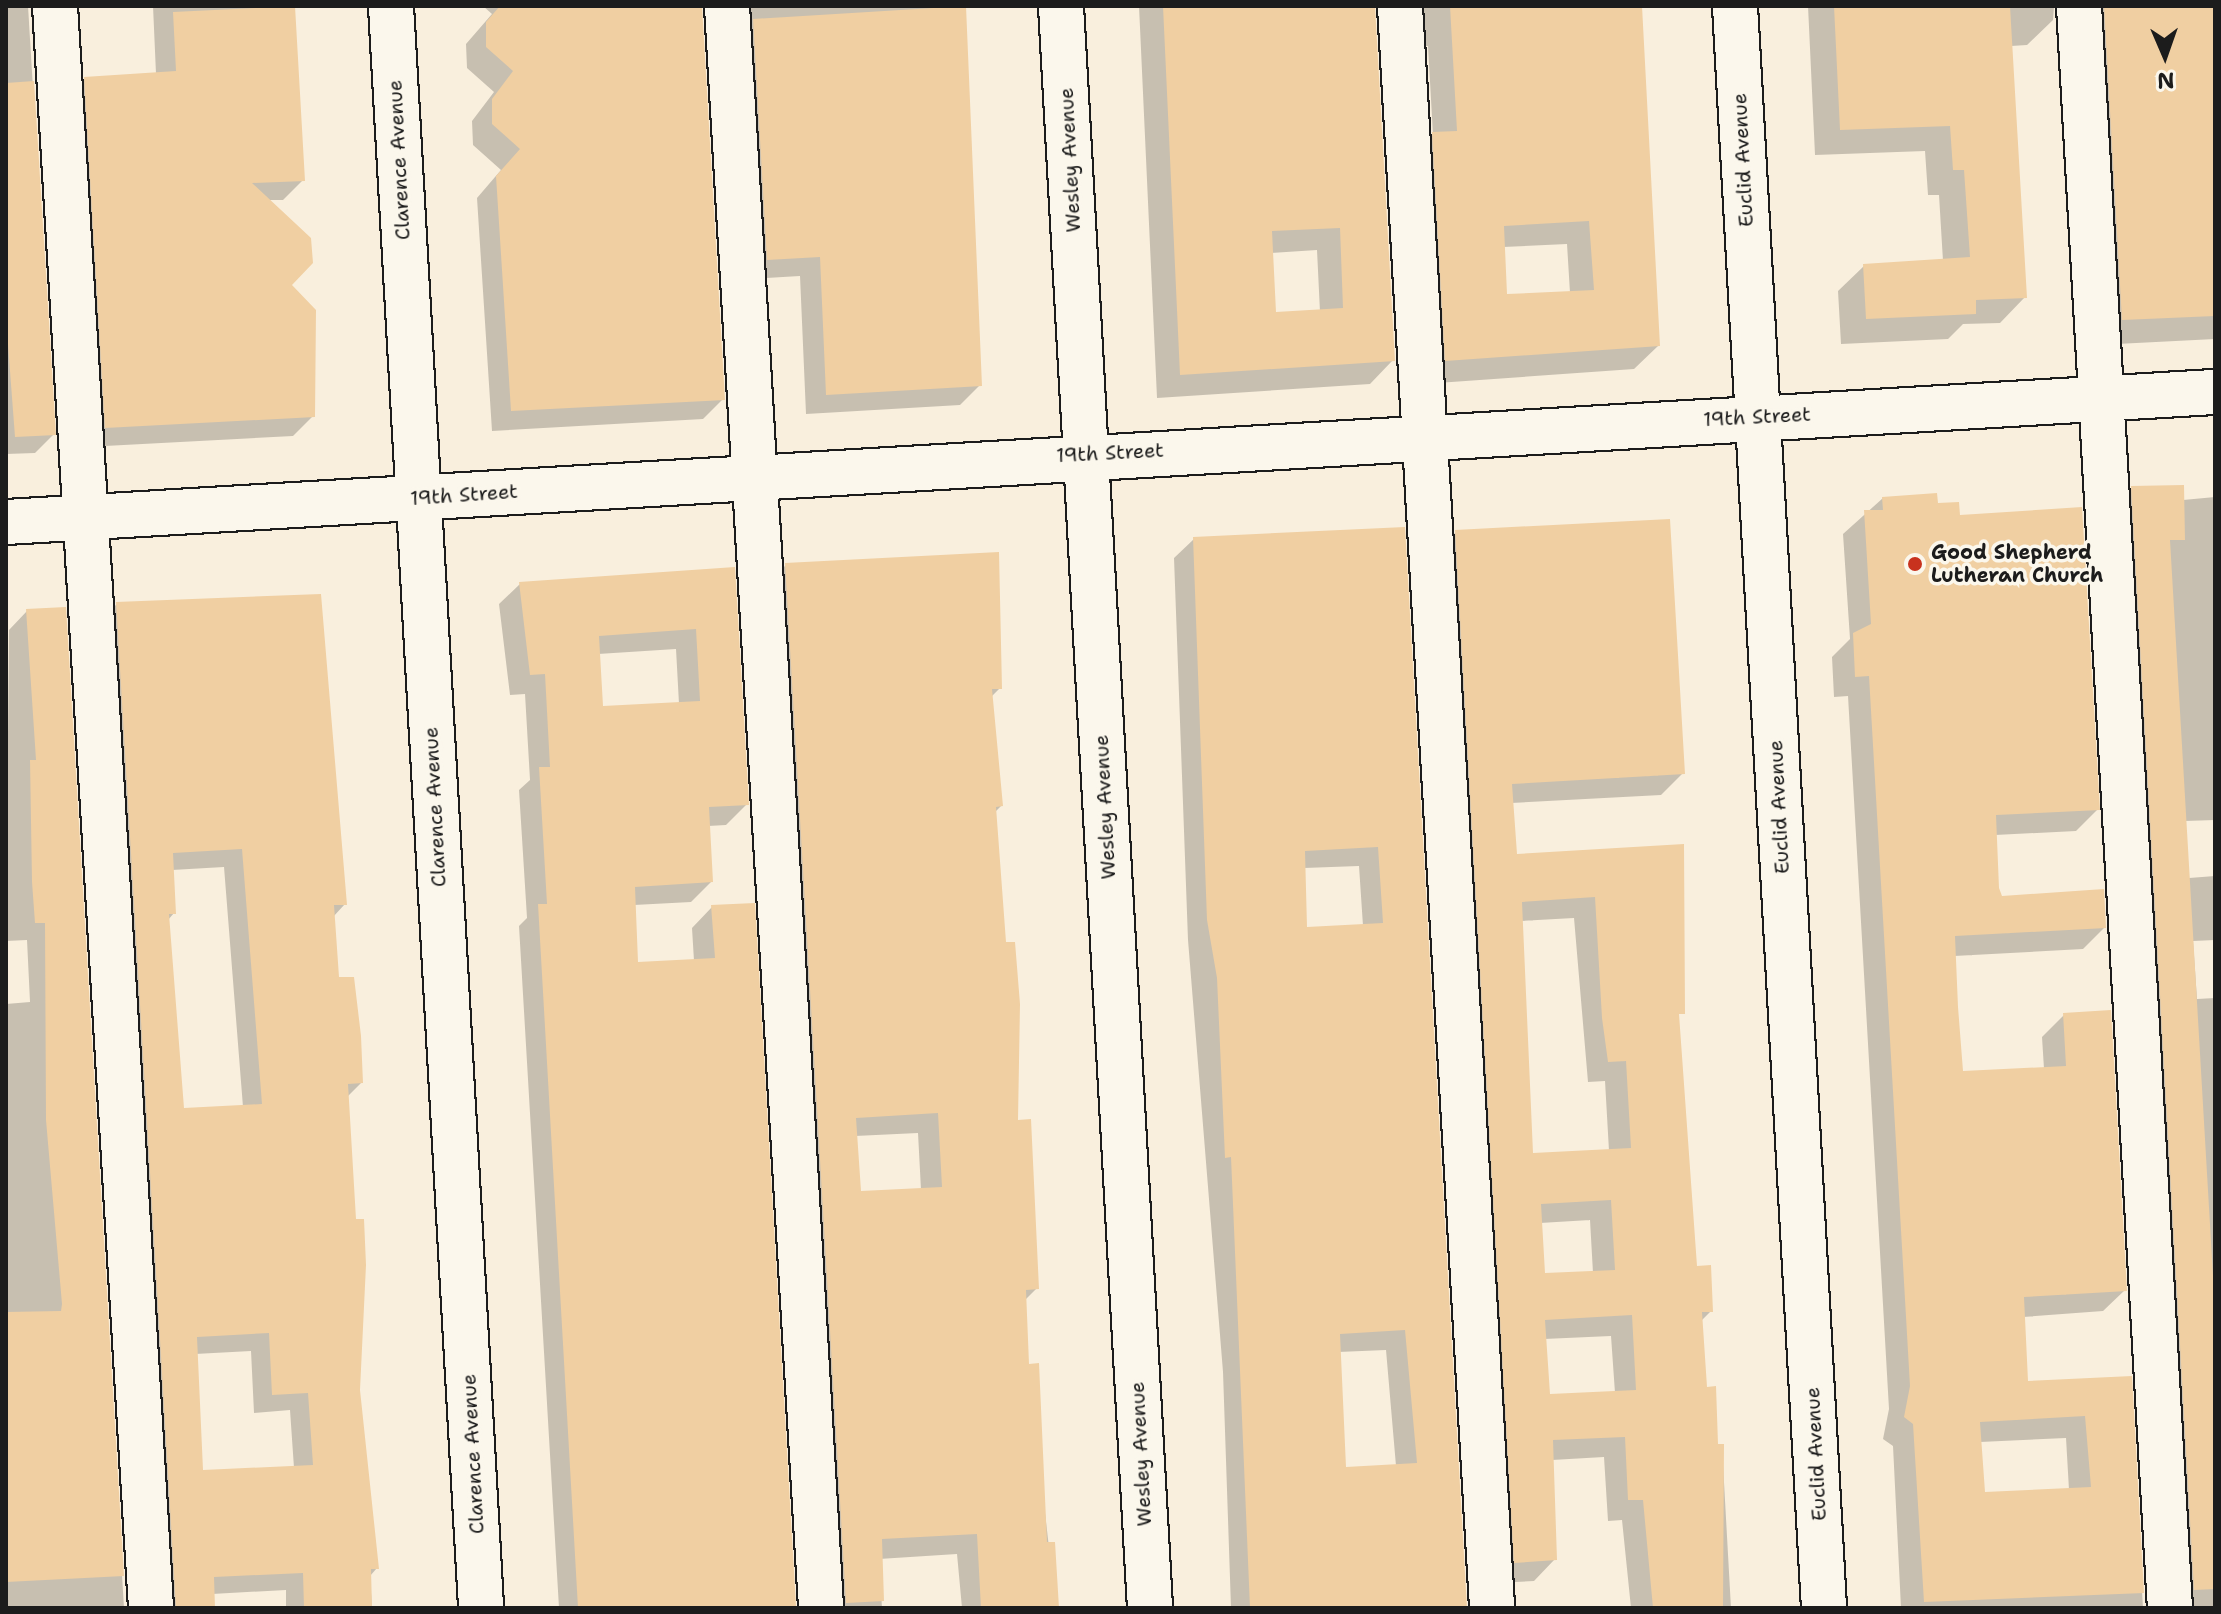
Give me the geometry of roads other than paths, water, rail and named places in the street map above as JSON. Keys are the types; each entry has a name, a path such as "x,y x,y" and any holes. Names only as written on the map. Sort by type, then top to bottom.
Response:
{"street":[{"path":"55,6 83,518 151,1608"},
{"name":"Clarence Avenue","path":"391,6 481,1608"},
{"path":"727,6 821,1608"},
{"name":"Wesley Avenue","path":"1061,6 1150,1608"},
{"path":"1400,6 1492,1608"},
{"name":"Euclid Avenue","path":"1735,6 1824,1608"},
{"path":"2079,6 2170,1608"},
{"name":"19th Street","path":"6,522 418,498 754,473 2215,392"}],"place":[{"name":"Good Shepherd Lutheran Church","path":"1915,564"}]}
